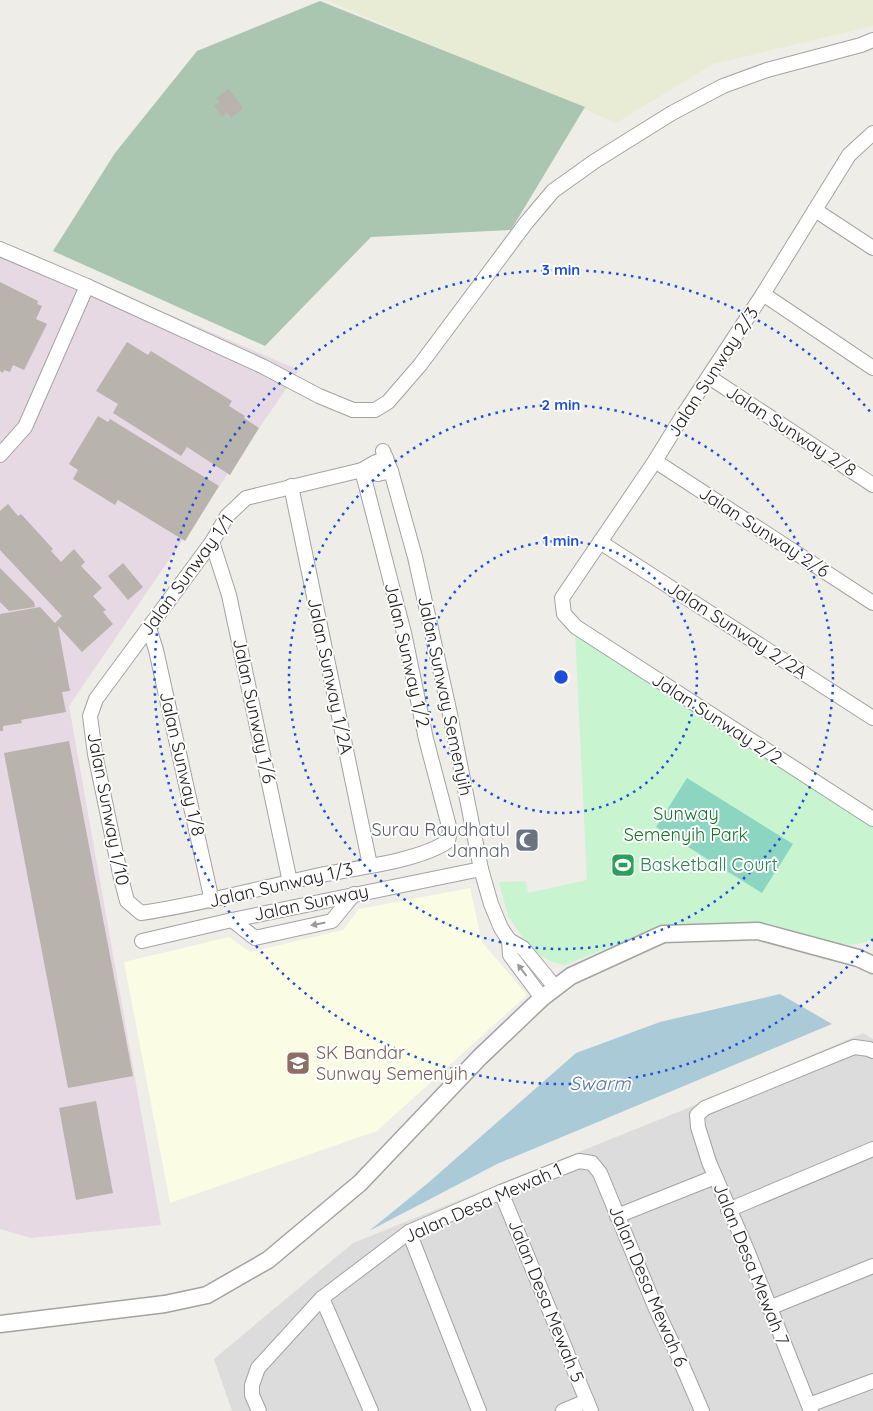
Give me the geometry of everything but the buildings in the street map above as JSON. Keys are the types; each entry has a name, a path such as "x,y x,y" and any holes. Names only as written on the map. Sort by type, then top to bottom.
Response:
{"street":[{"path":"0,249 87,286 262,366 327,400 353,410 375,410 388,402 420,365 526,223 553,191 672,113 723,86 766,70 862,45 873,40"},
{"name":"Jalan Sunway 2/3","path":"564,614 562,598 655,461 763,294 849,155 873,133"},
{"path":"815,210 873,248"},
{"path":"0,455 26,427 87,286"},
{"path":"763,294 873,368"},
{"name":"Jalan Sunway 2/8","path":"709,377 873,485"},
{"name":"Jalan Sunway 1/1","path":"96,699 212,542 227,516 246,498 362,470 374,463 386,460"},
{"name":"Jalan Sunway Semenyih","path":"386,460 417,567 481,869 491,904 501,928 509,940 522,948 555,987"},
{"name":"Jalan Sunway 2/6","path":"655,461 873,603"},
{"name":"Jalan Sunway 1/2","path":"362,470 404,633 424,730 450,830 448,841"},
{"name":"Jalan Sunway 1/2A","path":"291,486 370,865"},
{"name":"Jalan Sunway 1/6","path":"212,542 229,594 290,882"},
{"name":"Jalan Sunway 2/2A","path":"600,542 873,718"},
{"name":"Jalan Sunway 2/2","path":"564,614 576,627 873,819"},
{"name":"Jalan Sunway 1/8","path":"149,628 156,650 212,901"},
{"name":"Jalan Sunway 1/10","path":"96,699 90,716 94,745 121,878 127,902 141,913"},
{"name":"Jalan Sunway 1/3","path":"141,913 184,907 412,856 439,847 448,841"},
{"name":"Jalan Sunway","path":"142,941 354,894 481,869"},
{"path":"232,920 255,938 332,921 354,894"},
{"path":"0,1324 165,1304 207,1295 268,1260 360,1183 480,1057 555,987 571,976 663,934 758,931 858,958 873,965"},
{"name":"Jalan Sunway Semenyih","path":"509,940 510,955 542,998"},
{"name":"Jalan Desa Mewah 7","path":"810,1408 747,1250 728,1210 709,1162 698,1127 697,1115 705,1108 854,1047 871,1050"},
{"path":"728,1210 873,1149"},
{"name":"Jalan Desa Mewah 1","path":"259,1411 252,1395 252,1385 258,1368 322,1298 409,1232 579,1161 592,1163"},
{"name":"Jalan Desa Mewah 6","path":"592,1163 600,1173 656,1309 702,1411"},
{"path":"617,1216 715,1176"},
{"name":"Jalan Desa Mewah 5","path":"501,1192 589,1406"},
{"path":"409,1232 479,1411"},
{"path":"770,1308 873,1266"},
{"path":"322,1298 372,1411"},
{"path":"810,1408 873,1381"},
{"path":"563,1411 589,1406"}],"shaded area":[{"path":"326,0 873,0 873,26 713,64 616,123"},
{"path":"320,1 585,107 511,230 371,237 265,346 53,251 115,153 197,51"},
{"path":"0,242 299,370 69,706 161,1225 31,1238 0,1229"},
{"name":"SK Bandar Sunway Semenyih","path":"470,888 482,942 527,995 377,1131 170,1203 124,962 229,937 250,952 343,930 359,909"},
{"path":"863,1033 873,1039 873,1411 232,1411 214,1359 353,1243 683,1110"}],"green space":[{"name":"Sunway Semenyih Park","path":"575,632 873,824 873,938 863,943 850,945 831,942 762,923 663,926 565,965 552,962 536,953 508,916 499,882 526,881 528,893 587,880"},
{"path":"687,778 793,844 762,893 656,827"}],"water":[{"name":"Swarm","path":"780,994 832,1024 497,1164 369,1231 428,1183 576,1053 660,1022"}],"place":[{"name":"Surau Raudhatul Jannah","path":"527,840"},
{"name":"Basketball Court","path":"623,865"},
{"name":"SK Bandar Sunway Semenyih","path":"298,1063"}]}
